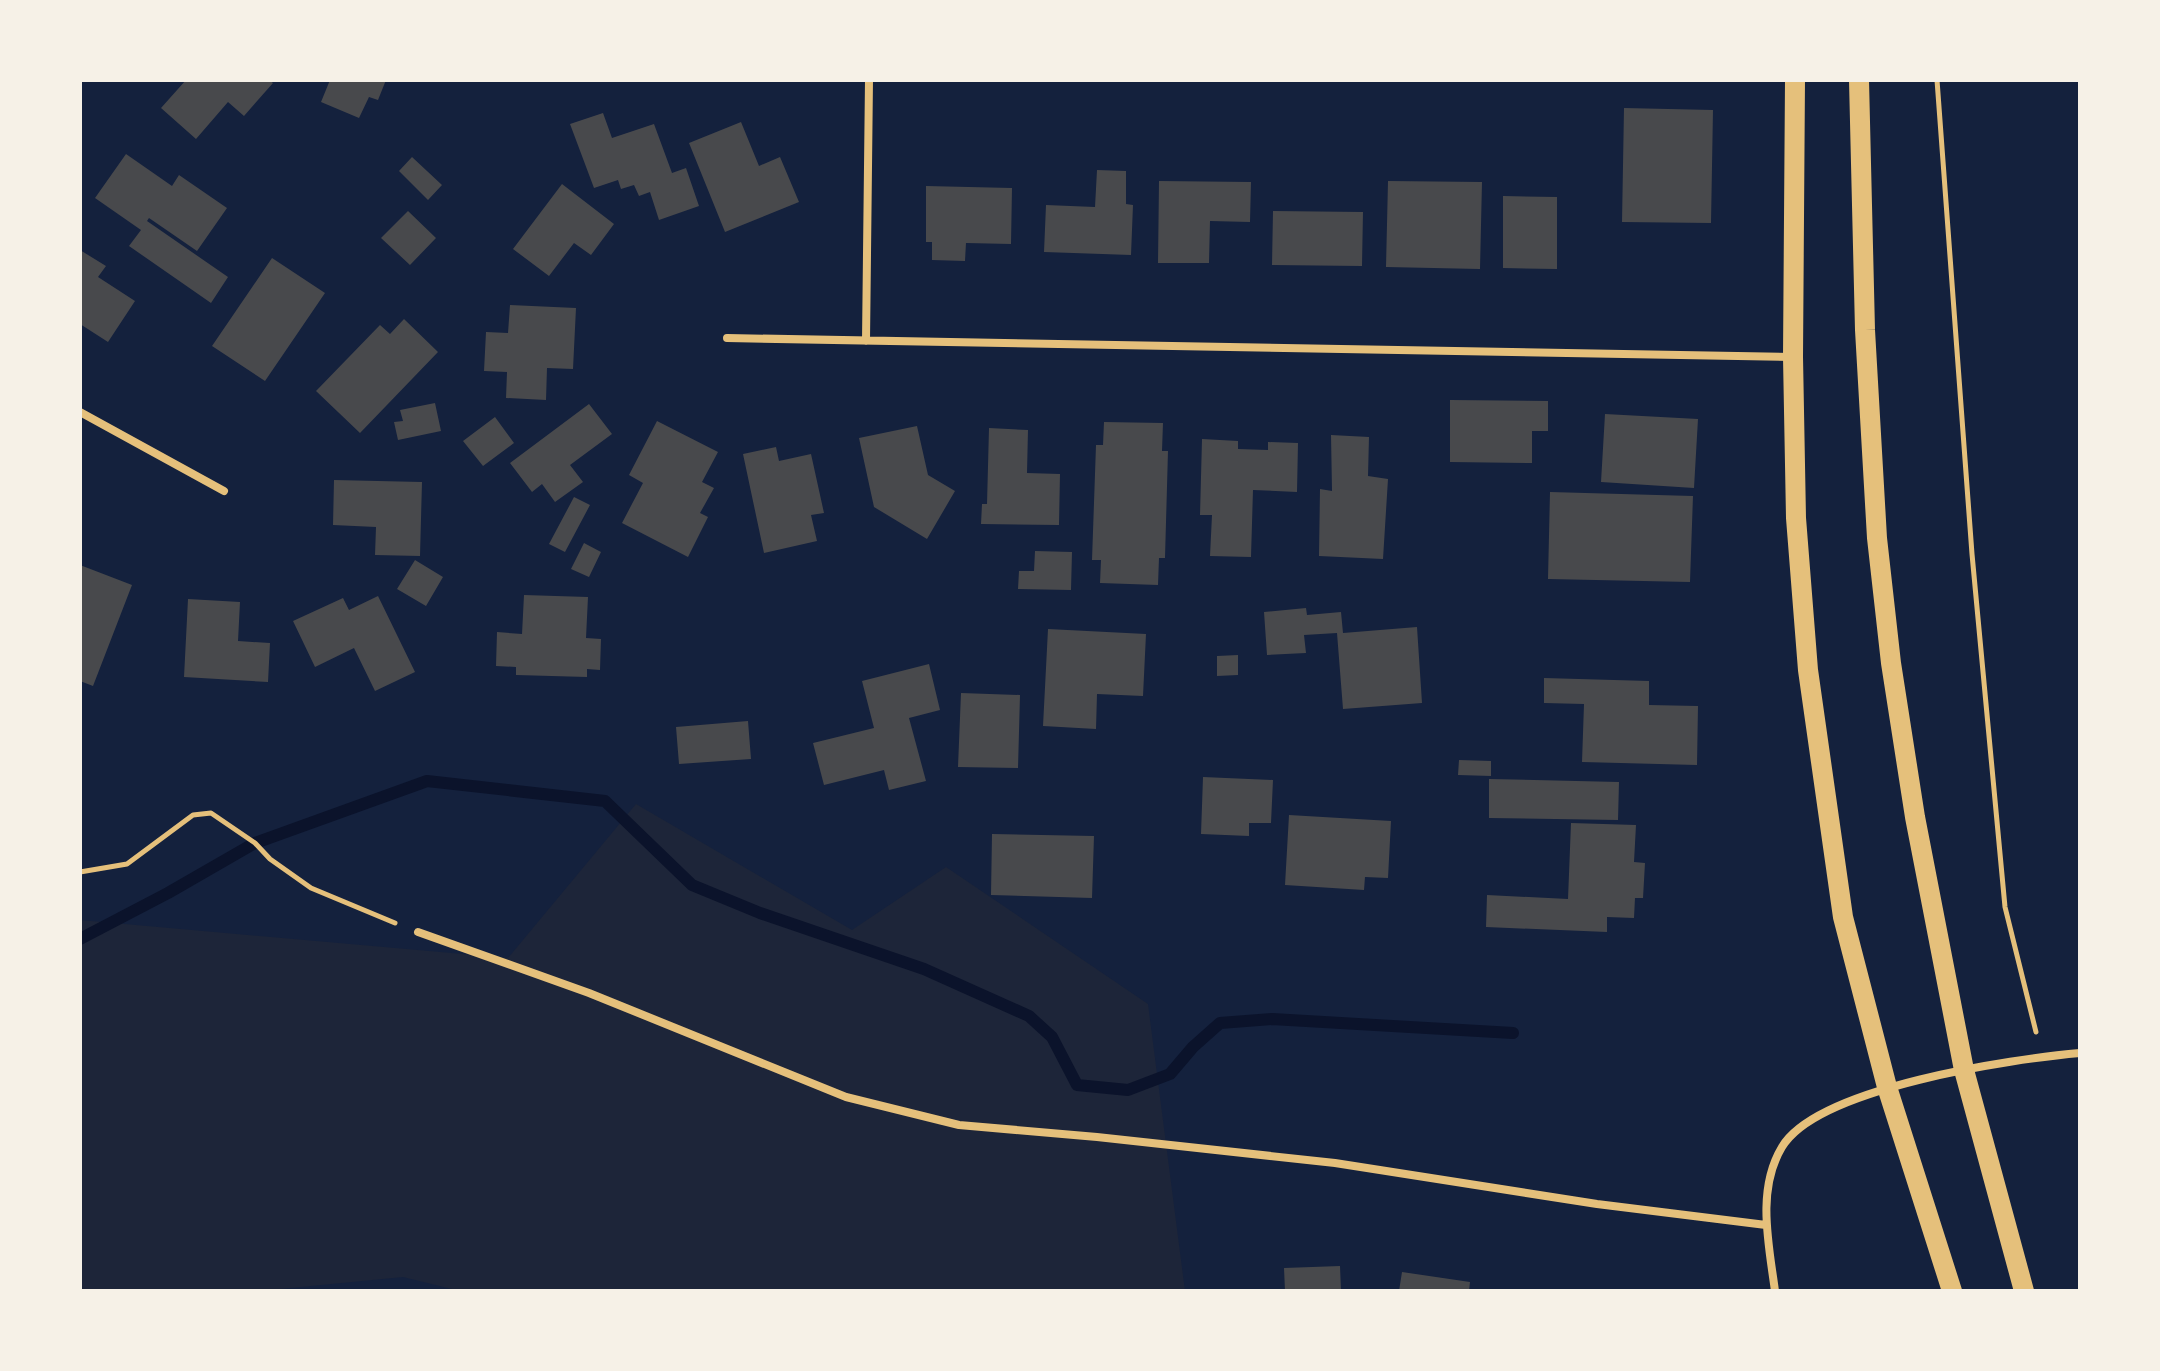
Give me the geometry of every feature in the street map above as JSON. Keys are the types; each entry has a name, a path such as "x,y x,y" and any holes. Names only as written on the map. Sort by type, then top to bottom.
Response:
{"main road":[{"path":"1795,80 1793,357 1796,518 1808,670 1843,917 1887,1087 1952,1291"},
{"path":"1859,80 1865,330 1877,538 1891,663 1915,817 1964,1070 2024,1291"}],"street":[{"path":"866,341 869,80"},
{"path":"727,338 1793,357"},
{"path":"80,412 224,491"},
{"path":"418,932 589,993 846,1097 959,1125 1335,1163 1597,1204 1766,1225"},
{"path":"1775,1291 1766,1225 1769,1182 1782,1146 1803,1125 1835,1107 1887,1087 1964,1070 2080,1053"}],"path":[{"path":"1937,80 1972,554 2005,907 2042,1057"},
{"path":"80,872 127,864 193,815 211,813 311,888 418,932"}],"shaded area":[{"path":"636,804 852,930 946,867 1148,1004 1185,1291 460,1291 403,1277 260,1291 80,1291 80,920 508,958"}],"building":[{"path":"186,80 269,80 273,83 244,116 228,102 196,139 161,108"},
{"path":"330,80 386,80 378,100 369,97 359,118 321,102"},
{"path":"1624,108 1713,110 1711,223 1622,222"},
{"path":"603,113 612,138 654,124 672,173 686,168 699,206 659,220 650,192 639,196 634,185 621,189 618,180 594,188 570,124"},
{"path":"741,122 759,166 780,157 799,202 725,232 689,143"},
{"path":"126,154 172,186 179,175 227,208 197,251 149,218 147,221 228,277 211,303 129,246 141,230 95,198"},
{"path":"412,157 442,185 428,200 399,171"},
{"path":"1097,170 1126,171 1126,204 1133,205 1131,255 1044,252 1046,205 1095,207"},
{"path":"1159,181 1251,182 1250,222 1210,221 1209,263 1158,263"},
{"path":"1388,181 1482,182 1480,269 1386,267"},
{"path":"562,184 614,224 591,255 574,243 549,276 513,249"},
{"path":"926,186 1012,188 1011,244 966,243 965,261 932,260 932,242 926,242"},
{"path":"1503,196 1557,197 1557,269 1503,268"},
{"path":"408,211 436,238 410,265 381,238"},
{"path":"1273,211 1363,212 1362,266 1272,265"},
{"path":"80,250 106,266 98,277 135,301 108,342 80,324"},
{"path":"272,258 325,293 265,381 212,346"},
{"path":"510,305 576,308 573,369 547,368 546,400 506,398 507,372 484,371 486,332 508,333"},
{"path":"404,319 438,352 360,433 316,391 380,325 390,334"},
{"path":"1450,400 1548,401 1548,431 1532,431 1532,463 1450,462"},
{"path":"435,403 441,431 398,440 394,422 403,421 400,410"},
{"path":"589,404 612,434 570,465 583,482 555,502 542,484 532,492 510,463"},
{"path":"1605,414 1698,419 1694,488 1601,482"},
{"path":"495,417 514,443 483,466 463,441"},
{"path":"657,421 718,452 702,482 714,488 700,513 708,517 688,557 622,523 643,483 629,475"},
{"path":"1104,422 1163,423 1162,451 1168,451 1165,558 1159,558 1158,585 1100,583 1101,560 1092,560 1096,445 1103,445"},
{"path":"917,426 928,475 955,491 927,539 874,507 859,438"},
{"path":"989,428 1028,430 1027,473 1060,474 1059,525 981,524 982,504 987,504"},
{"path":"1331,435 1369,437 1368,476 1388,479 1383,559 1319,556 1320,489 1332,491"},
{"path":"1202,439 1238,441 1238,449 1268,450 1268,442 1298,443 1297,492 1253,490 1251,557 1210,556 1212,515 1200,515"},
{"path":"776,447 779,461 811,454 824,513 811,515 817,541 764,553 743,454"},
{"path":"334,480 422,482 420,556 375,555 376,527 333,525"},
{"path":"1550,492 1693,496 1690,582 1548,579"},
{"path":"574,497 590,505 565,552 549,544"},
{"path":"584,543 601,552 589,577 571,569"},
{"path":"1035,551 1072,552 1071,590 1018,589 1019,571 1034,571"},
{"path":"415,560 443,577 426,606 397,589"},
{"path":"80,565 132,585 93,686 80,681"},
{"path":"524,595 588,597 586,638 601,639 600,670 587,669 587,677 516,675 516,667 496,666 497,632 522,634"},
{"path":"378,596 415,672 375,691 354,648 315,667 293,621 343,598 349,610"},
{"path":"188,599 240,602 238,641 270,643 268,682 184,677"},
{"path":"1306,608 1307,615 1341,612 1343,633 1417,627 1422,703 1343,709 1337,633 1304,635 1306,653 1267,655 1264,612"},
{"path":"1048,629 1146,634 1143,696 1097,694 1096,729 1043,726"},
{"path":"1238,655 1238,675 1217,676 1217,656"},
{"path":"929,664 940,710 909,718 926,781 889,790 884,770 824,785 813,743 874,728 862,681"},
{"path":"1544,678 1649,681 1649,705 1698,706 1697,765 1582,762 1584,704 1544,703"},
{"path":"961,693 1020,695 1018,768 958,767"},
{"path":"748,721 751,759 679,764 676,727"},
{"path":"1459,760 1491,761 1491,776 1458,775"},
{"path":"1203,777 1273,780 1271,823 1249,823 1249,836 1201,834"},
{"path":"1489,779 1619,782 1618,820 1489,818"},
{"path":"1289,815 1391,821 1388,878 1365,877 1364,890 1285,885"},
{"path":"1571,823 1636,825 1634,862 1645,863 1643,898 1635,898 1634,918 1607,917 1607,932 1486,927 1487,895 1568,899"},
{"path":"992,834 1094,836 1092,898 991,895"},
{"path":"1340,1266 1341,1291 1285,1291 1284,1268"},
{"path":"1402,1272 1470,1282 1469,1291 1399,1291"}],"waterway":[{"path":"80,939 255,843 427,781 605,801 692,885 760,913 924,969 1029,1016 1052,1037 1077,1085 1128,1090 1170,1074 1193,1047 1220,1023 1272,1019 1513,1033"}]}
